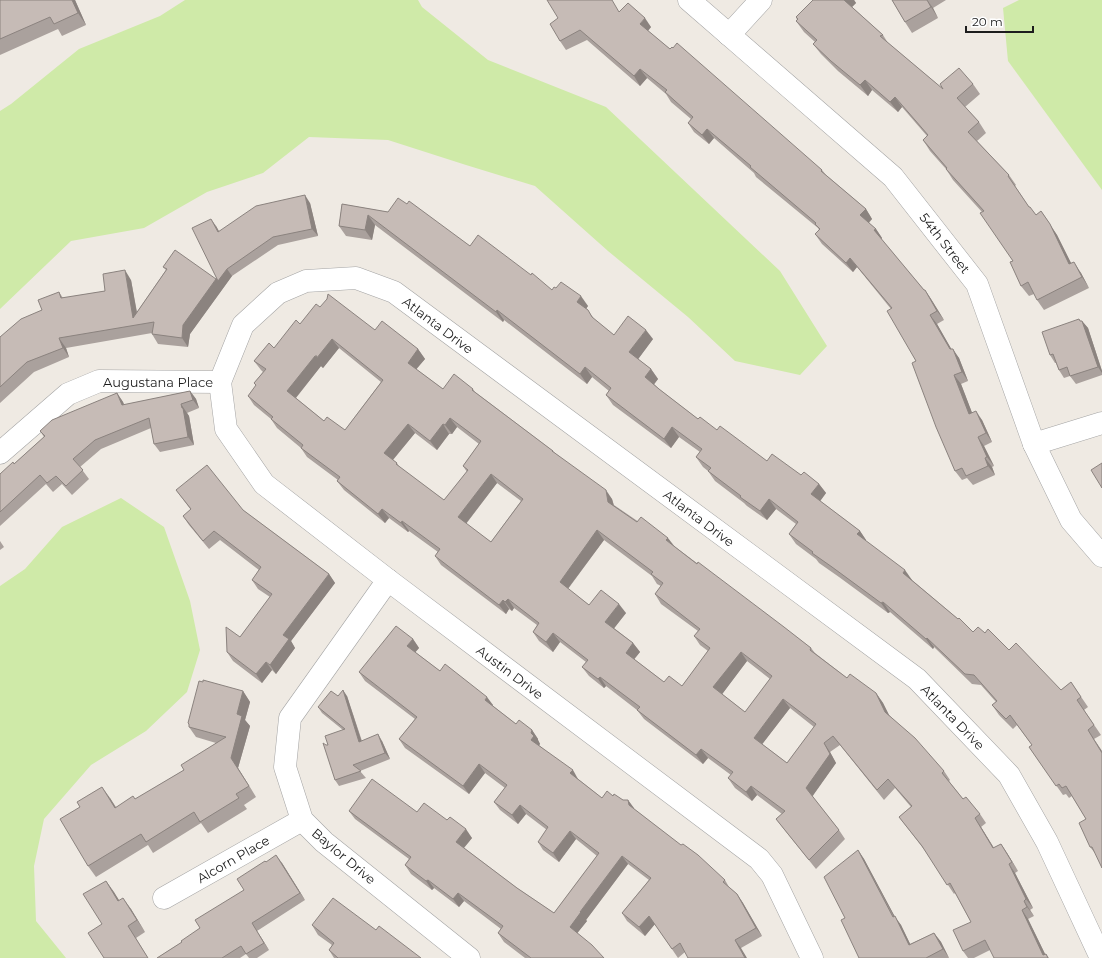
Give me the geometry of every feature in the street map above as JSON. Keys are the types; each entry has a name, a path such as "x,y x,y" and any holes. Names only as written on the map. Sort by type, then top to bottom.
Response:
{"street":[{"name":"54th Street","path":"690,0 729,36 893,177 977,284 1034,444 1071,520 1102,556"},
{"path":"729,36 761,0"},
{"name":"Atlanta Drive","path":"220,382 243,325 278,293 306,281 356,278 394,292 917,679 1009,775 1047,842 1101,958"},
{"name":"Augustana Place","path":"0,453 68,394 99,381 220,382"},
{"name":"Austin Drive","path":"220,382 226,429 264,484 388,580 759,859 772,875 812,958"},
{"path":"1034,444 1102,423"},
{"name":"Baylor Drive","path":"388,580 290,718 285,767 302,820 324,842 469,958"},
{"name":"Alcorn Place","path":"164,898 302,820"}],"green space":[{"path":"185,0 418,0 422,7 488,60 606,107 780,271 827,346 800,375 735,361 688,317 608,251 535,186 388,140 309,137 263,173 207,192 144,228 71,241 0,309 0,111 11,104 79,49 160,16"},
{"path":"1019,0 1102,0 1102,190 1008,61 1003,8"},
{"path":"121,498 164,527 190,601 200,650 187,692 146,731 91,765 44,819 34,866 36,921 66,958 0,958 0,586 25,569 62,527"}],"building":[{"path":"0,0 72,0 78,13 54,24 50,17 0,39"},
{"path":"547,0 612,0 619,12 628,3 645,18 640,24 670,49 677,43 866,209 860,215 876,229 874,230 925,290 937,311 930,315 950,349 953,349 962,372 954,375 969,414 976,411 986,433 978,437 987,457 985,458 988,466 966,476 962,468 955,471 936,427 912,363 916,361 887,311 892,308 850,258 846,263 815,234 820,229 815,224 816,223 707,129 702,135 688,123 693,117 665,92 667,90 640,69 634,76 580,30 560,41 550,24 558,18"},
{"path":"813,0 844,0 883,35 880,36 943,89 940,84 959,68 973,84 957,98 979,122 968,132 1009,175 1008,176 1036,215 1041,211 1050,224 1069,264 1074,262 1082,277 1037,300 1028,282 1021,286 1010,262 1013,261 980,213 984,211 946,169 947,168 923,140 928,135 895,97 890,102 865,80 860,85 831,61 813,44 817,40 796,21 798,19 796,17"},
{"path":"892,0 927,0 931,7 905,22"},
{"path":"305,195 312,229 273,237 227,269 218,281 192,228 211,219 218,232 256,206"},
{"path":"398,198 407,204 409,201 470,246 478,235 531,275 532,273 552,290 561,282 581,296 577,302 588,310 592,317 614,335 628,316 646,330 629,352 651,369 645,377 659,389 698,419 700,417 717,430 720,426 767,461 772,454 801,475 804,472 819,484 811,494 860,531 857,534 905,570 903,573 958,619 959,618 973,632 978,627 985,633 988,629 1009,650 1016,643 1061,690 1071,682 1081,697 1077,700 1094,725 1088,730 1102,753 1102,868 1079,823 1086,819 1066,786 1062,788 1059,784 1056,786 1029,747 1032,745 1010,715 1006,719 992,705 997,701 974,675 965,674 927,638 926,639 883,602 881,603 812,553 813,552 789,534 798,522 769,499 760,511 740,497 741,496 708,471 711,468 696,457 702,449 672,427 664,439 606,395 611,388 585,367 580,374 497,310 496,312 368,215 365,230 339,226 342,204 388,212"},
{"path":"175,250 216,279 183,325 182,338 152,334 154,322 59,338 63,348 27,362 0,387 0,337 21,319 42,310 38,300 59,292 61,298 105,291 103,274 125,270 133,318 167,269 163,267"},
{"path":"328,294 375,330 382,321 418,349 408,363 443,389 454,374 473,389 472,390 606,490 608,502 637,522 641,517 668,538 666,540 697,564 698,562 784,627 811,648 810,650 847,678 850,674 876,693 885,712 915,738 944,771 942,773 963,799 966,797 980,814 975,818 993,848 1001,844 1012,862 1009,864 1026,899 1024,901 1027,907 1022,910 1043,955 1046,954 1048,958 994,958 985,940 963,951 953,930 971,922 950,883 947,885 922,846 899,817 912,806 888,779 877,790 833,736 824,743 830,754 806,788 839,830 809,860 776,819 785,811 751,786 746,792 728,778 733,772 701,749 696,755 637,710 640,707 600,677 598,679 582,667 588,660 553,633 546,642 533,632 539,623 508,599 505,602 503,600 499,605 435,556 440,549 402,521 401,523 382,509 378,514 337,481 340,477 301,448 303,445 271,419 273,417 248,396 256,385 254,383 266,369 254,361 269,343 274,348 296,320 300,324 316,304 320,307 327,299","holes":["332,339 383,380 345,430 327,417 324,421 287,391 315,356 317,356 316,359","450,418 481,441 463,466 468,470 444,500 396,464 397,463 384,453 408,424 430,441 443,424 445,425","491,474 523,499 491,542 458,517","597,530 653,572 651,574 663,583 655,594 700,629 694,636 710,648 682,686 669,676 664,682 626,653 633,643 605,622 619,604 601,590 589,605 560,582","741,652 772,676 745,712 713,687","783,699 816,724 787,763 754,738"]},
{"path":"1079,319 1082,321 1098,367 1070,376 1067,367 1059,370 1053,354 1050,355 1042,332"},
{"path":"190,391 193,400 181,404 188,437 154,444 149,418 95,440 73,459 83,470 66,486 56,476 47,483 40,475 0,512 0,474 13,462 14,464 45,436 40,431 52,420 117,393 122,405"},
{"path":"1102,463 1102,488 1091,470"},
{"path":"207,465 243,510 329,574 283,635 289,639 270,665 266,662 256,674 227,652 226,627 240,637 272,594 252,580 261,567 214,531 203,541 183,516 191,509 176,490"},
{"path":"396,626 413,639 407,646 440,671 445,664 487,697 485,700 516,724 519,720 532,730 531,733 534,736 531,740 573,770 570,773 602,798 607,791 613,796 614,794 623,800 628,800 629,805 681,845 683,844 698,855 725,880 723,882 737,894 756,928 735,940 745,958 688,958 680,943 672,949 649,916 639,927 622,913 651,878 622,856 570,927 592,945 604,958 531,958 498,933 503,926 458,893 453,899 405,865 411,857 349,811 372,779 417,812 424,803 447,820 450,817 466,829 456,842 517,888 554,913 599,853 570,831 553,853 538,842 548,827 520,805 512,815 494,802 507,785 479,764 463,786 399,739 417,717 359,672"},
{"path":"203,680 243,691 237,714 242,716 231,758 249,786 236,794 239,798 200,822 194,812 146,842 141,834 88,866 60,819 80,807 77,802 102,787 115,808 133,796 135,799 184,770 181,765 226,737 189,727 188,723 199,681 203,682"},
{"path":"343,690 359,742 378,734 385,753 353,765 361,771 335,780 323,743 328,745 325,736 345,729 318,707 331,691 338,696"},
{"path":"858,850 893,917 895,916 909,945 934,933 943,949 926,958 859,958 841,920 845,918 824,877"},
{"path":"276,855 300,893 252,923 264,943 246,954 241,946 222,958 157,958 200,928 195,920 244,890 237,879"},
{"path":"106,881 118,901 123,898 137,920 128,926 148,958 104,958 88,933 102,924 83,894"},
{"path":"333,898 376,930 379,926 421,958 338,958 329,950 334,943 312,925"}]}
